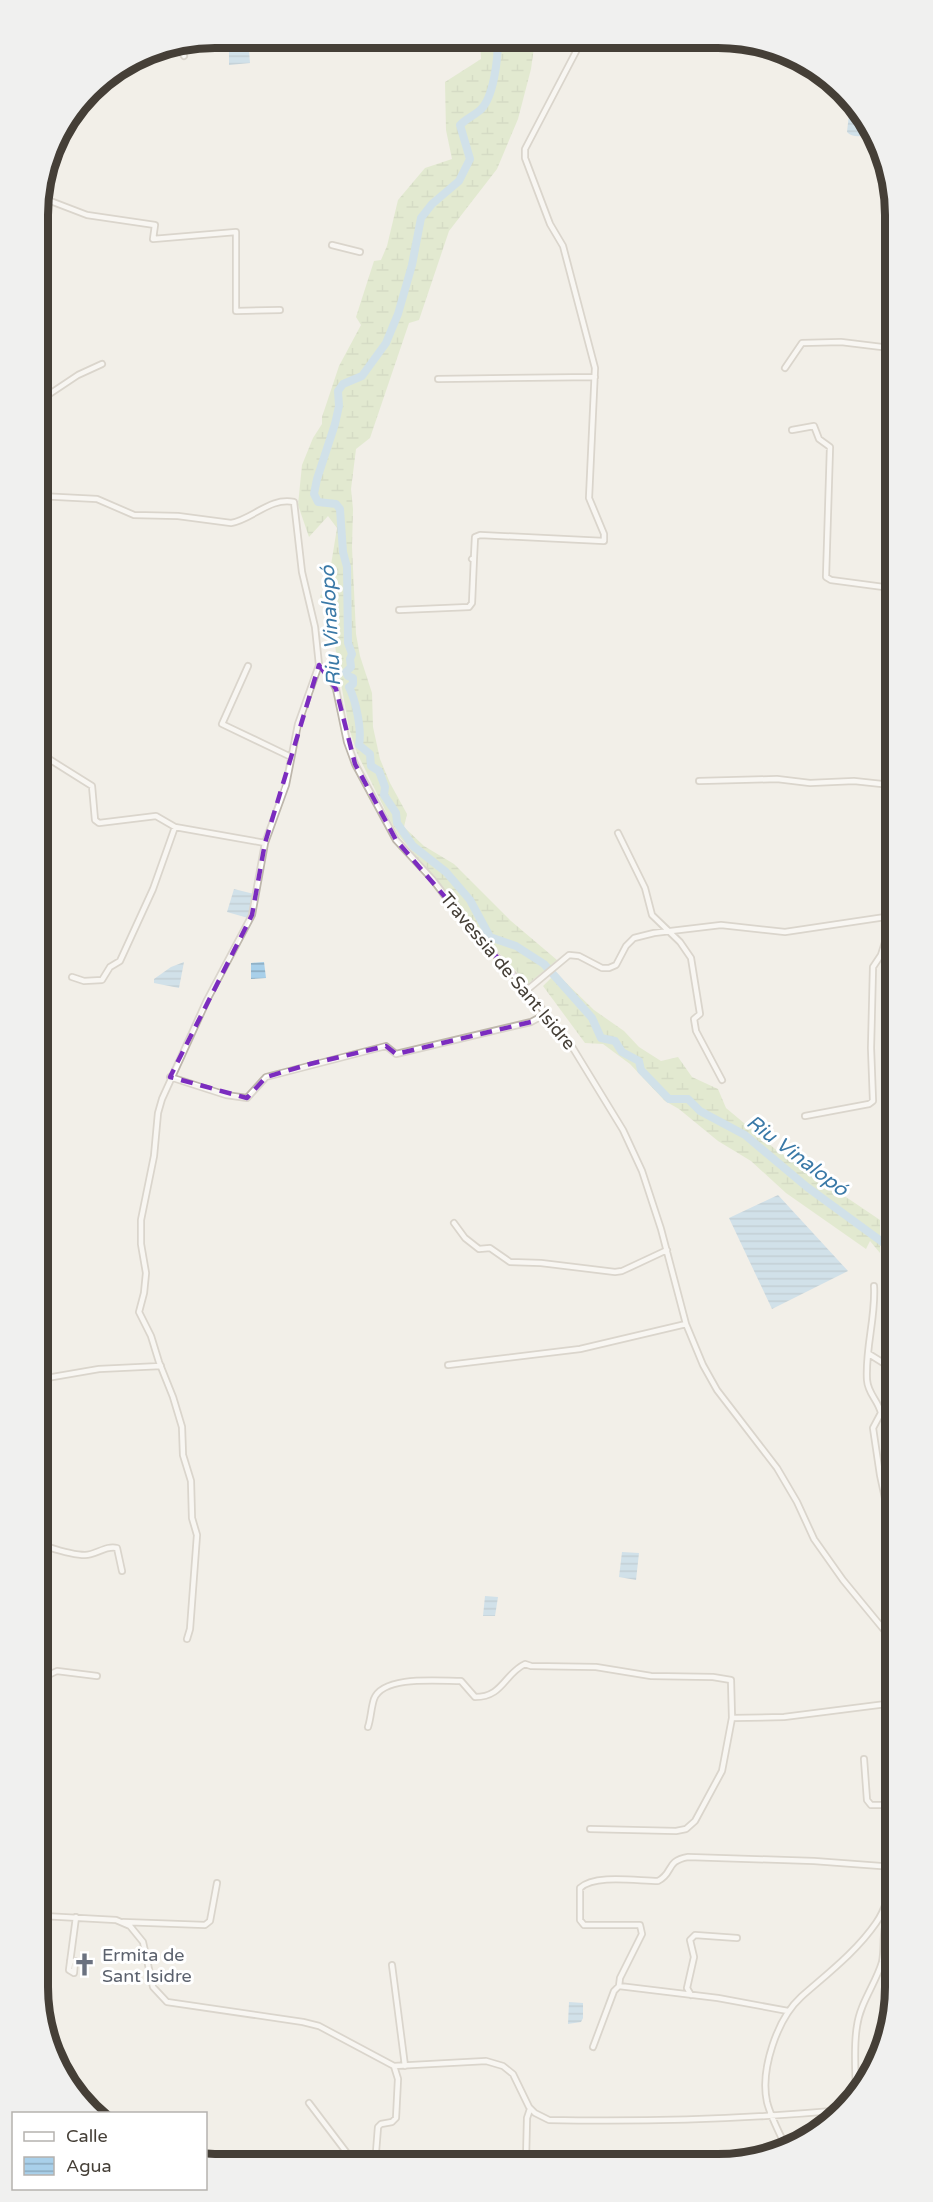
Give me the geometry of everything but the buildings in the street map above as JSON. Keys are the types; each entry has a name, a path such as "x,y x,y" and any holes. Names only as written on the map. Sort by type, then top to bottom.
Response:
{"street":[{"path":"399,610 469,607 472,603 475,537 604,541 604,534 589,498 595,377 593,358 563,246 550,224 525,158 525,149 578,48"},
{"path":"181,52 184,56"},
{"path":"48,200 87,215 154,225 153,239 236,232 236,310 280,310"},
{"path":"332,245 360,252"},
{"path":"785,368 802,343 841,342 885,347"},
{"path":"48,395 78,375 102,364"},
{"path":"438,379 595,377"},
{"path":"792,430 814,426 819,439 831,447 826,577 831,580 885,587"},
{"name":"Travessia de Sant Isidre","path":"48,496 97,499 134,515 178,516 231,523 278,501 294,502 302,573 315,627 320,665 326,670 336,689 347,742 355,764 396,840 527,990 571,1045 623,1130 642,1171 667,1250 686,1324 703,1365 717,1390 777,1468 797,1502 813,1539 885,1631"},
{"path":"187,1639 196,1534 192,1518 192,1492 183,1455 179,1416 151,1336 139,1312 146,1274 141,1231 143,1208 157,1139 158,1113 170,1077 252,915 265,843 286,785 298,724 320,665"},
{"path":"248,666 222,724 291,757"},
{"path":"48,759 92,786 95,820 99,823 156,816 175,827 265,843"},
{"path":"699,781 777,778 810,783 854,781 885,784"},
{"path":"72,977 84,981 102,980 110,967 120,961 153,889 175,827"},
{"path":"618,833 645,888 652,915 680,942 691,958 700,1014 694,1019 696,1031 722,1080"},
{"path":"527,990 569,955 602,968 616,965 626,946 634,938 721,925 785,932 885,919"},
{"path":"805,1116 869,1104 873,1101 871,1066 873,966 880,955 885,940"},
{"path":"170,1077 226,1095 247,1098 266,1077 297,1068 386,1046 396,1054 531,1022 546,1014"},
{"path":"454,1222 465,1238 479,1249 490,1248 510,1262 541,1263 615,1272 622,1271 667,1250"},
{"path":"874,1286 867,1380 870,1395 878,1403 881,1413 873,1428 885,1498"},
{"path":"448,1365 580,1349 686,1324"},
{"path":"869,1354 885,1364"},
{"path":"48,1378 99,1369 161,1366"},
{"path":"48,1546 85,1555 111,1547 117,1548 122,1571"},
{"path":"369,1727 375,1698 383,1688 398,1682 461,1681 475,1697 482,1697 494,1693 517,1667 525,1664 596,1667 651,1676 713,1677 731,1680 732,1718 722,1770 694,1821 686,1829 676,1831 590,1829"},
{"path":"48,1675 57,1671 97,1676"},
{"path":"732,1718 784,1717 885,1703"},
{"path":"864,1759 867,1800 871,1805 885,1805"},
{"path":"620,1986 620,1978 642,1934 642,1928 640,1925 584,1925 580,1920 580,1888 584,1885 597,1880 658,1881 664,1878 671,1864 678,1859 688,1857 885,1865"},
{"path":"121,1922 205,1925 210,1921 217,1883"},
{"path":"783,2140 772,2116 765,2089 767,2070 777,2035 788,2011 861,1942 885,1906"},
{"path":"48,1916 116,1920 130,1926 142,1942 153,1987 167,2002 319,2026 394,2066 486,2061 503,2066 513,2074 530,2109 549,2120 612,2122 772,2116 829,2111"},
{"path":"70,1960 76,1917"},
{"path":"856,2081 857,2026 867,1993 882,1962 885,1926"},
{"path":"691,1995 687,1988 694,1957 690,1940 695,1935 737,1938"},
{"path":"392,1965 405,2066"},
{"path":"593,2047 614,1991 620,1986 788,2011"},
{"path":"373,2154 376,2152 378,2127 396,2118 398,2079 394,2066"},
{"path":"309,2103 345,2154"},
{"path":"526,2154 530,2109"},
{"path":"528,2117 540,2115"}],"highlighted area":[{"path":"319,665 336,689 355,764 396,840 546,1014 531,1022 396,1054 386,1046 310,1064 266,1077 247,1098 170,1077 252,915 265,843"}],"green space":[{"path":"480,48 534,48 518,119 497,169 449,231 419,320 409,323 370,438 356,449 351,489 356,634 360,656 372,693 373,727 380,759 407,814 404,827 424,846 454,864 511,921 557,960 528,984 477,929 399,836 357,753 349,728 334,635 320,596 331,585 331,565 337,528 328,516 309,537 298,505 302,465 313,438 322,424 322,417 339,366 361,325 356,317 374,261 381,260 387,246 398,200 425,168 452,159 446,130 445,82 481,59"},
{"path":"556,973 594,1010 624,1031 639,1047 661,1061 678,1057 692,1077 718,1089 726,1108 775,1149 880,1220 880,1253 870,1241 866,1249 786,1193 751,1161 718,1141 679,1109 665,1101 630,1064 603,1044 585,1043 543,986"}],"water":[{"path":"229,48 249,48 250,63 229,65"},
{"path":"849,112 864,135 855,136 847,132"},
{"path":"234,889 254,894 248,918 227,912"},
{"path":"184,962 179,988 154,983 154,979 171,967"},
{"path":"264,962 266,978 251,979 251,963"},
{"path":"778,1195 848,1271 772,1309 729,1218"},
{"path":"622,1552 639,1553 636,1580 619,1577"},
{"path":"485,1596 498,1597 495,1616 483,1616"},
{"path":"569,2002 583,2003 581,2022 568,2024"}],"waterway":[{"name":"Riu Vinalopó","path":"497,48 496,67 488,98 479,111 460,125 470,159 459,181 432,204 421,218 412,265 398,314 386,343 362,376 343,384 338,391 339,406 335,424 314,494 318,502 336,504 340,509 343,552 347,567 348,643 352,654 351,667 346,672 353,678 353,684 349,687 358,716 359,745 370,754 371,766 379,771 385,787 384,795 396,813 397,823 413,846 446,872 470,900 490,937 516,946 544,964 592,1018 601,1038 615,1041 622,1052 639,1061 641,1070 669,1099 688,1099 700,1111 745,1135 807,1187 885,1244"}],"place":[{"name":"Ermita de Sant Isidre","path":"84,1965"}]}
